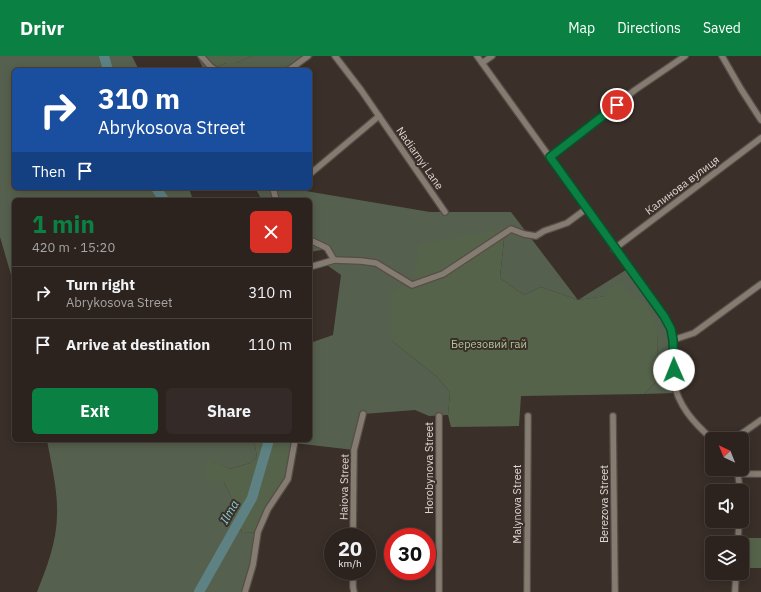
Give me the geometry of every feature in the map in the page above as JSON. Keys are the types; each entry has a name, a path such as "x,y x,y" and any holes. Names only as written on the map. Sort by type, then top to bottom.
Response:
{"street":[{"path":"292,68 308,56"},
{"name":"Nadiarnyi Lane","path":"335,56 379,116 445,212"},
{"path":"477,56 614,249 664,316 671,329 673,340 674,380 676,393 688,414 705,432"},
{"path":"482,63 492,56"},
{"path":"550,157 635,90 685,56"},
{"path":"722,56 761,120"},
{"path":"201,57 213,68"},
{"path":"312,172 379,116"},
{"name":"Калинова вулиця","path":"614,249 761,138"},
{"path":"312,266 334,260 376,263 412,285 443,274 511,229 524,234 536,236 544,231 567,224 586,209"},
{"path":"312,241 327,248 334,260"},
{"path":"673,340 694,333 761,284"},
{"name":"Haiova Street","path":"353,528 354,450 363,414"},
{"name":"Horobynova Street","path":"439,416 440,592"},
{"name":"Malynova Street","path":"527,592 528,416"},
{"name":"Berezova Street","path":"613,416 615,592"},
{"path":"744,432 761,420"},
{"path":"246,592 258,532 268,509 288,480 295,442"},
{"path":"749,472 761,474"},
{"path":"353,580 354,592"},
{"path":"735,592 736,580"}],"green space":[{"path":"0,56 132,56 138,68 12,68 12,190 190,190 192,198 12,198 12,278 0,237"},
{"path":"197,56 203,56 203,58 217,67 226,63 236,63 252,56 313,56 297,68 203,68"},
{"path":"203,56 252,56 236,63 226,63 217,67 203,58"},
{"path":"256,190 300,190 430,212 511,212 578,300 541,287 524,295 500,278 505,230 415,277 392,341 436,376 450,392 448,415 429,416 415,410 363,414 354,450 294,443 312,442 312,342 333,335 341,275 324,263 334,260 327,249 312,252 312,198 261,198"},
{"name":"Березовий гай","path":"505,229 500,278 524,295 541,287 578,300 605,296 616,283 647,306 658,329 657,381 644,394 521,396 519,426 451,427 448,415 450,392 436,376 392,341 391,293 415,277 419,245"},
{"path":"629,268 671,329 676,393 644,394 657,381 658,329 606,296 578,300"},
{"path":"47,442 254,442 257,457 250,463 230,469 206,459 224,482 231,497 233,513 239,521 242,533 258,532 244,592 37,592 51,554 57,524 57,505 54,477"},
{"path":"254,442 294,442 288,479 258,532 242,533 239,521 233,513 231,497 224,482 207,481 205,458 230,469 250,463 257,457"},
{"path":"749,538 761,538 761,568 749,568"}],"waterway":[{"name":"Ilma","path":"104,56 107,68"},
{"name":"Ilma","path":"157,190 163,198"},
{"name":"Ilma","path":"199,592 252,498 268,442"}],"route":[{"path":"617,105 550,157 564,179 664,316 671,329 674,370"}]}
